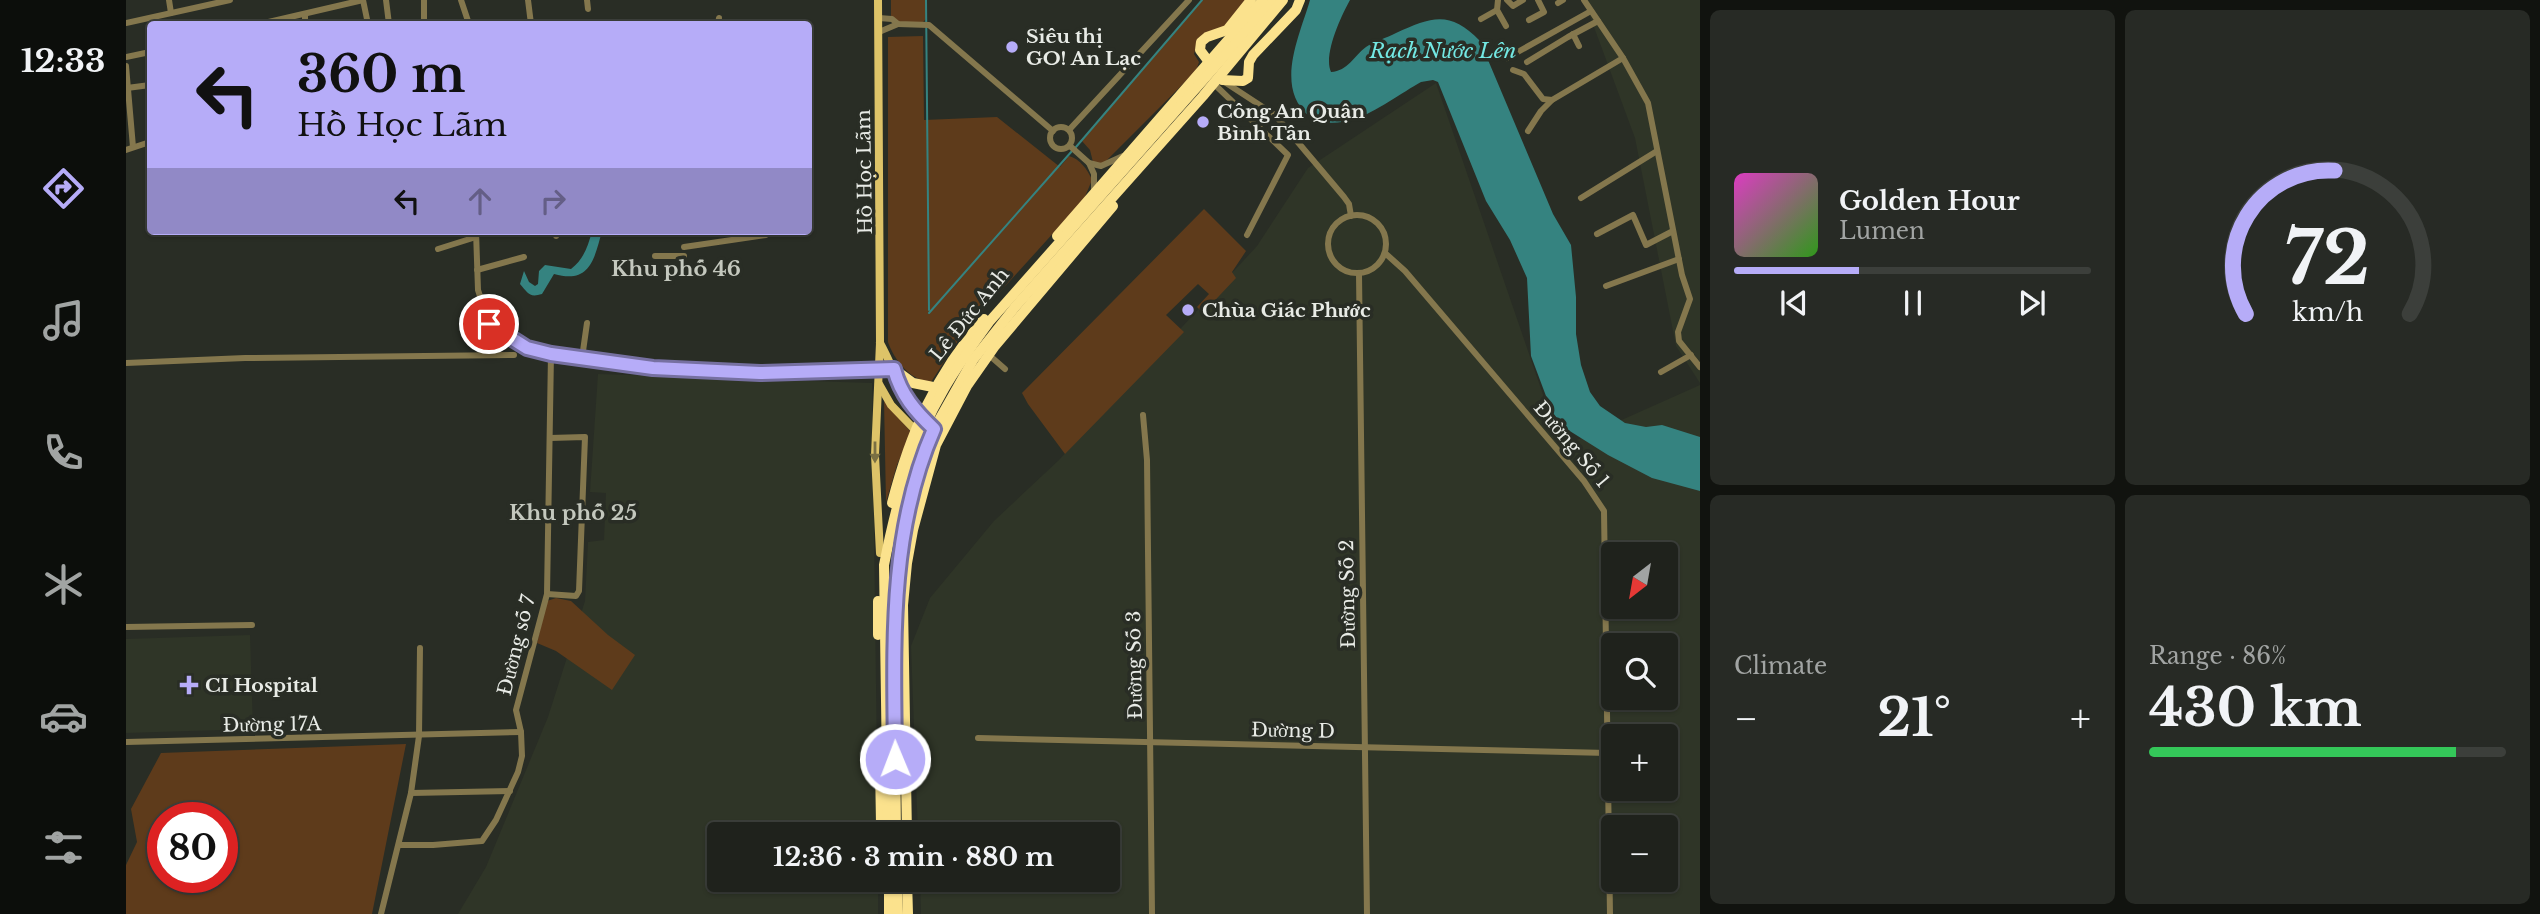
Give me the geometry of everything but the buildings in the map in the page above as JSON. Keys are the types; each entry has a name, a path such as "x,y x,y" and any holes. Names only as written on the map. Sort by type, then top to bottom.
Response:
{"highway":[{"path":"1209,62 1200,50 1201,42 1227,30 1251,0"},
{"path":"1231,54 1263,0"},
{"path":"1231,54 1274,0"},
{"path":"1231,54 1283,0"},
{"path":"1231,54 1292,0"},
{"path":"1217,81 1243,81 1248,78 1252,55 1296,10 1300,0"},
{"name":"Lê Đức Anh","path":"897,822 894,633 898,575 906,518 939,388 968,338 1128,153 1209,62 1231,54"},
{"name":"Lê Đức Anh","path":"888,822 884,565 892,524 925,438 992,335 1217,81 1231,54"},
{"name":"Lê Đức Anh","path":"939,388 989,321 1231,54"},
{"name":"Lê Đức Anh","path":"931,426 967,386 989,355 1135,180 1145,160"},
{"path":"894,369 914,383 939,388"},
{"name":"Lê Đức Anh","path":"881,822 877,620 880,553 904,457 925,438"},
{"name":"Lê Đức Anh","path":"907,822 903,605 925,438"},
{"path":"880,553 884,565"},
{"path":"882,892 883,914"},
{"path":"889,892 889,914"},
{"path":"897,892 898,914"},
{"path":"907,892 908,914"}],"main road":[{"name":"Hồ Học Lãm","path":"878,0 880,343 875,455 880,553"},
{"name":"Hồ Học Lãm","path":"880,343 894,369 900,389 931,426"},
{"name":"Hồ Học Lãm","path":"879,383 891,405 925,438"}],"street":[{"path":"169,0 171,11"},
{"path":"126,22 213,0"},
{"path":"171,11 230,0"},
{"path":"273,21 363,0 367,21"},
{"path":"386,0 389,21"},
{"path":"424,0 424,21"},
{"path":"461,0 468,21"},
{"path":"528,0 531,21"},
{"path":"587,0 588,9"},
{"path":"1069,130 1189,0"},
{"path":"1501,2 1513,6 1522,0"},
{"path":"1529,20 1544,12 1538,0"},
{"path":"1584,0 1623,58 1647,103 1679,259 1690,299 1678,332 1679,341 1700,367"},
{"path":"1481,19 1501,2"},
{"path":"1501,2 1506,26"},
{"path":"1507,58 1591,11"},
{"path":"304,14 305,21"},
{"path":"879,18 892,19 898,24"},
{"path":"1527,62 1598,21"},
{"path":"879,32 898,24 929,25 1053,131"},
{"path":"1573,34 1579,46"},
{"path":"126,57 147,53"},
{"path":"1528,131 1552,100 1623,58"},
{"path":"126,66 130,149 147,143"},
{"path":"1513,71 1524,74 1543,99 1552,100"},
{"path":"1217,81 1266,108 1284,124 1344,197 1349,204 1351,216"},
{"path":"1217,81 1288,155 1247,235"},
{"path":"127,88 147,85"},
{"path":"1059,127 1069,130 1073,136 1070,146 1059,150 1052,145 1050,138 1053,131 1059,127"},
{"path":"1070,146 1089,163 1094,174 1094,193"},
{"path":"1581,198 1657,151"},
{"path":"1089,163 1107,165 1128,153"},
{"path":"1597,234 1633,215 1646,245 1673,231"},
{"path":"1351,216 1367,217 1377,223 1386,240 1385,253 1374,268 1359,274 1350,273 1339,267 1331,258 1328,246 1333,228 1342,219 1351,216"},
{"path":"438,248 473,235"},
{"path":"476,235 478,290 489,324 527,348 551,354 677,370 760,373 894,369"},
{"path":"684,247 766,235"},
{"name":"Đường Số 1","path":"1385,253 1405,271 1600,502 1604,511 1608,724"},
{"path":"655,256 684,256"},
{"path":"477,270 524,257"},
{"path":"1606,286 1679,259"},
{"name":"Đường Số 2","path":"1359,274 1367,914"},
{"path":"582,358 587,323"},
{"name":"Đường số 7","path":"510,791 522,756 516,710 547,594 551,354"},
{"path":"126,363 245,358 514,355"},
{"path":"989,355 1005,369"},
{"path":"1661,372 1690,355"},
{"name":"Đường Số 3","path":"1143,415 1147,460 1152,914"},
{"path":"547,594 576,596 579,591 585,438 550,438"},
{"path":"126,627 252,625"},
{"path":"381,914 411,793 419,736 420,648"},
{"name":"Đường 17A","path":"126,742 521,733"},
{"name":"Đường D","path":"978,738 1601,753"},
{"path":"399,845 482,841 510,791 411,793"},
{"name":"Đường Số 1","path":"1609,801 1610,914"}],"shaded area":[{"path":"891,0 927,0 927,18 922,23 897,22 891,17"},
{"path":"1202,0 1248,0 1221,31 1207,33 1198,38 1194,54 1199,62 1196,71 1103,164 1093,162 1090,150 1082,141"},
{"path":"1584,0 1700,0 1700,383 1676,346 1635,138"},
{"path":"923,36 924,120 997,117 1060,167 1069,156 1077,160 1092,180 1084,199 963,333 931,382 910,374 894,356 888,342 888,37"},
{"path":"1436,83 1561,447 1700,385 1700,914 921,914 920,892 1120,892 1120,822 918,822 911,646 930,598 994,521 1059,460 1257,246 1308,168"},
{"path":"1204,209 1246,251 1232,272 1236,278 1203,313 1197,307 1209,294 1198,284 1166,315 1184,332 1065,454 1022,393"},
{"path":"598,374 872,383 878,822 707,822 707,892 878,892 878,914 458,914 486,867 548,717 585,601 588,542 604,540 606,493 590,492"},
{"path":"884,401 911,432 886,502"},
{"path":"556,598 571,601 608,635 635,655 612,690 556,651 537,643 547,601"},
{"name":"CI Hospital","path":"250,635 253,729 126,733 126,639"},
{"path":"406,744 372,914 126,914 126,865 137,842 131,809 161,753"}],"water":[{"name":"Rạch Nước Lên","path":"1310,0 1350,0 1331,46 1331,72 1346,66 1373,43 1430,20 1440,19 1459,24 1480,41 1553,214 1571,245 1576,334 1581,365 1590,392 1600,406 1625,423 1646,427 1662,425 1700,437 1700,491 1652,478 1608,455 1565,428 1552,412 1531,356 1527,278 1510,240 1486,201 1438,82 1421,82 1371,112 1344,122 1331,123 1314,119 1299,104 1293,91 1291,76 1296,44"},
{"path":"591,235 601,235 593,260 576,276 554,274 542,294 538,295 529,294 520,284 524,271 529,282 535,286 538,284 539,271 545,265 571,269 587,247"}],"waterway":[{"path":"926,0 929,310"},
{"path":"1076,147 1202,0"},
{"path":"929,313 1072,151"}],"place":[{"name":"Siêu thị GO! An Lạc","path":"1012,47"},
{"name":"Công An Quận Bình Tân","path":"1203,122"},
{"name":"Chùa Giác Phước","path":"1188,310"},
{"name":"CI Hospital","path":"189,685"}],"district":[{"name":"Khu phố 46","path":"676,269"},
{"name":"Khu phố 25","path":"573,513"}],"route":[{"path":"489,324 527,348 551,354 653,368 760,373 894,369 905,397 934,429 920,463 902,536 894,633 895,759"}]}
